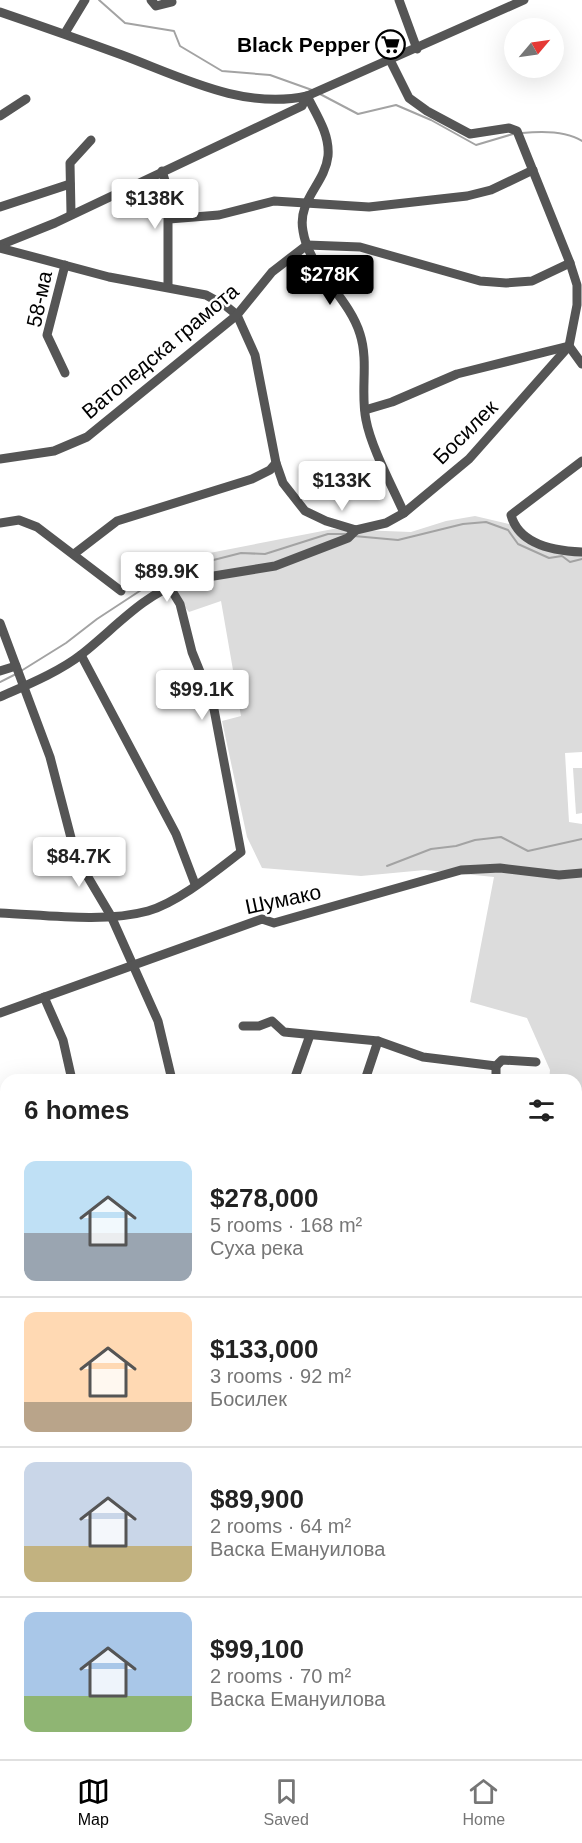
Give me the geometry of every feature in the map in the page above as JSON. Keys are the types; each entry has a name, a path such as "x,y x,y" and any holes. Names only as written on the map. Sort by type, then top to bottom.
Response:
{"street":[{"path":"65,33 85,0"},
{"path":"151,0 156,6 172,2"},
{"path":"399,0 417,49"},
{"path":"0,12 65,33 213,90 238,96 286,101 327,88 524,0"},
{"path":"390,60 409,98 436,116 470,135 509,128 518,134 577,285 577,305 569,346 582,364"},
{"path":"0,246 302,106 307,96"},
{"path":"307,96 326,134 328,156 322,175 305,202 302,213 306,245 351,312 360,334 365,357 366,422 404,513"},
{"path":"0,116 26,99"},
{"path":"71,213 70,163 91,140"},
{"path":"169,219 219,215 274,201 369,207 467,196 491,190 533,170"},
{"path":"162,171 168,190 168,287"},
{"path":"0,207 70,184"},
{"path":"306,245 360,247 480,281 506,283 532,281 570,263"},
{"name":"Ватопедска грамота","path":"0,459 54,451 87,436 237,315 272,272 306,245"},
{"path":"0,246 109,277 206,295 237,315"},
{"name":"58-ма","path":"65,265 47,335 65,373"},
{"name":"Босилек","path":"237,315 255,355 276,463 283,483 305,510 326,521 356,530 386,523 404,513 470,459 569,346"},
{"path":"365,410 392,402 457,374 569,346"},
{"path":"582,461 511,515 513,525 527,540 552,548 582,552"},
{"path":"74,554 117,521 252,479 270,470 276,463"},
{"path":"0,523 19,520 38,527 121,591"},
{"path":"0,697 81,655 114,624 148,598 169,586 183,581 275,566 348,538 356,530"},
{"path":"0,913 111,916 148,911 219,869 241,852 211,696 192,652 180,604 169,586"},
{"path":"0,623 50,757 76,857 111,916 134,965 158,1021 171,1074"},
{"path":"81,655 176,834 195,884"},
{"path":"0,671 16,666"},
{"name":"Шумако","path":"0,1013 262,919 274,923 420,883 453,871 490,868 559,876 582,873"},
{"path":"44,997 63,1040 71,1074"},
{"path":"243,1026 259,1026 272,1021 284,1032 378,1041 423,1057 496,1066"},
{"path":"296,1074 310,1035"},
{"path":"367,1074 378,1041"},
{"path":"496,1074 496,1066 502,1060 536,1062"}],"shaded area":[{"path":"475,516 513,525 527,540 582,552 582,752 565,753 569,822 582,824 582,1074 550,1074 550,1070 527,1018 470,1002 494,877 425,870 361,876 262,868 247,837 222,721 241,716 221,601 189,612 167,587 189,557 333,529 411,532 446,521"},
{"path":"573,768 582,768 582,813 576,814"}],"waterway":[{"path":"99,0 125,23 174,31 180,46 222,71 270,75 312,90"},
{"path":"320,94 358,114 396,105 431,120 476,145 513,134"},
{"path":"522,133 561,133 582,141"},
{"path":"354,536 398,540 463,524 486,522 508,530 518,544 549,558 562,556 570,562 582,559"},
{"path":"21,671 66,643 97,619 158,579 182,568 241,553 265,554 328,534 346,534"},
{"path":"0,682 16,674"},
{"path":"387,866 431,849 456,846 475,840 501,837 528,851 582,839"}],"place":[{"name":"Black Pepper","path":"391,44"}]}
